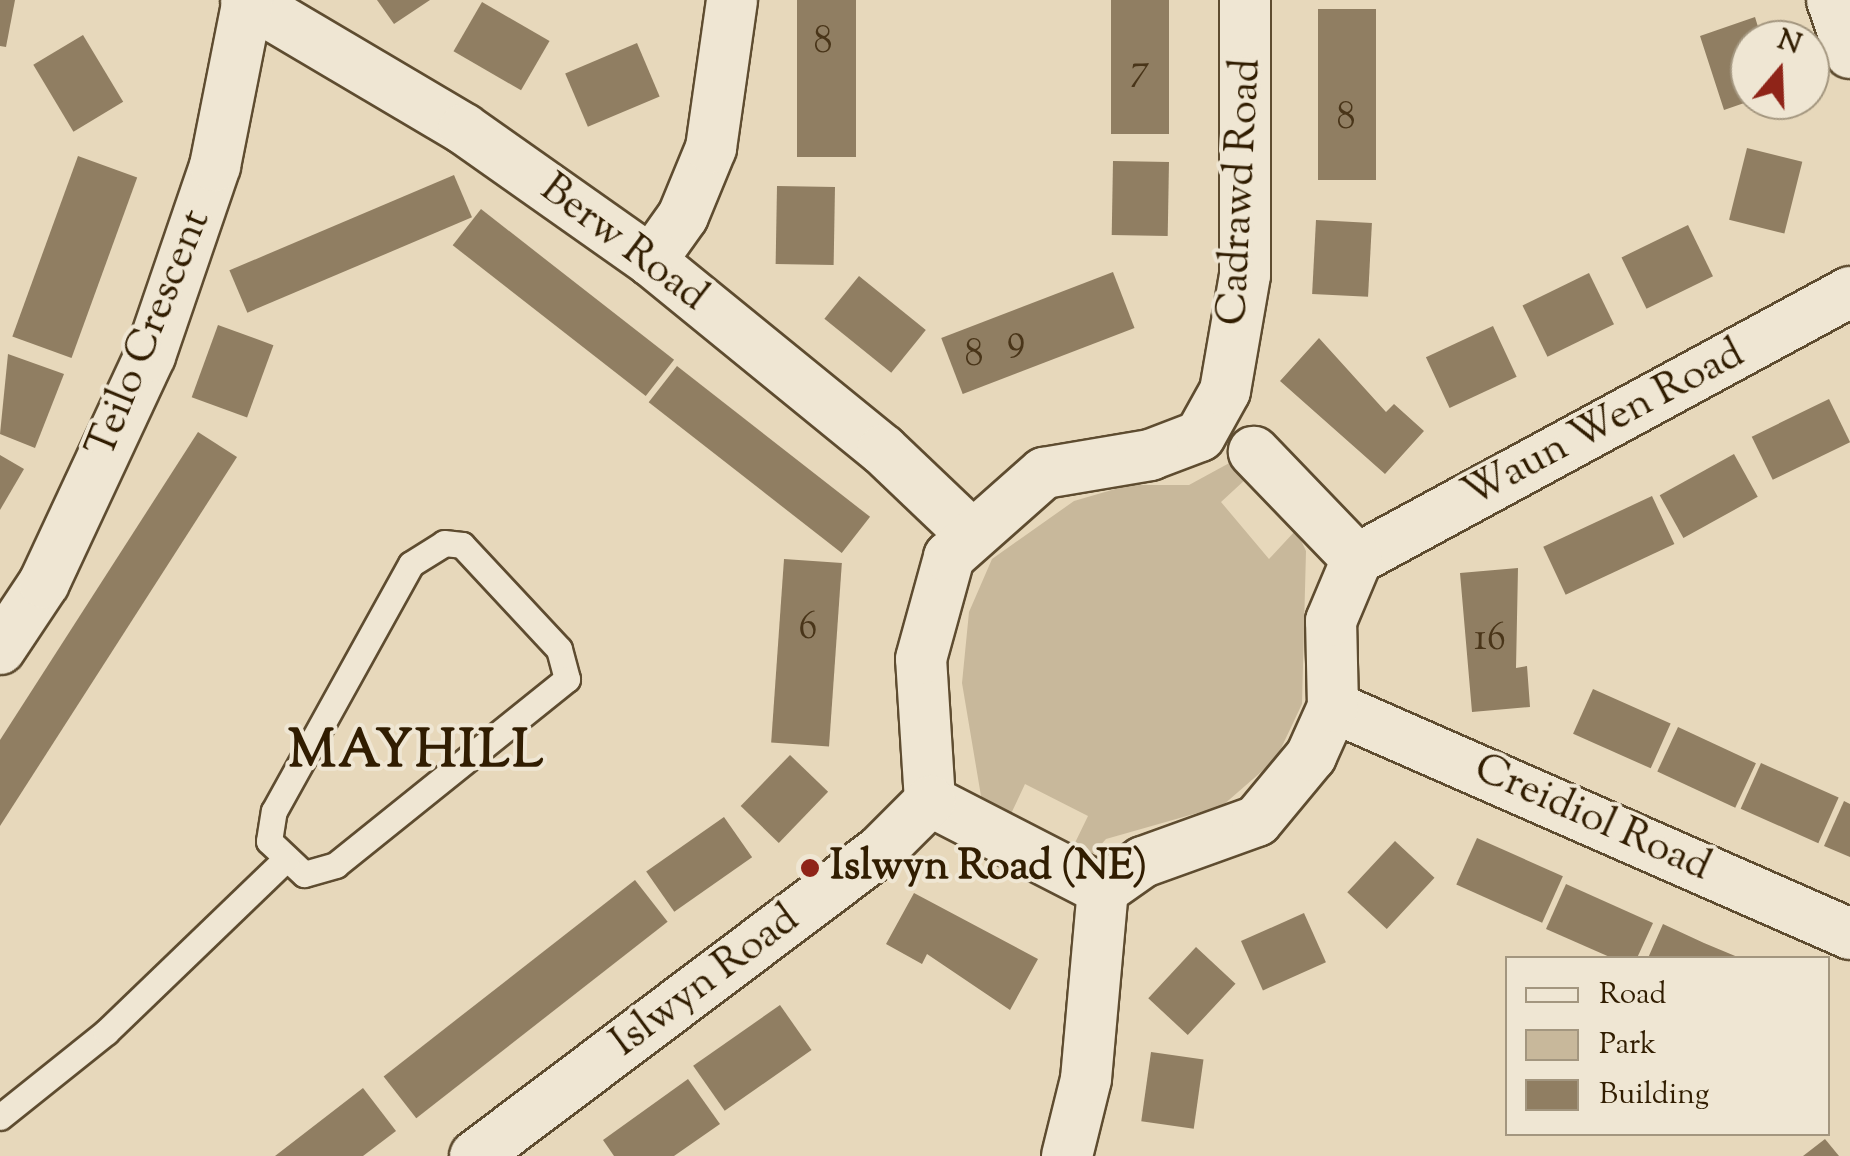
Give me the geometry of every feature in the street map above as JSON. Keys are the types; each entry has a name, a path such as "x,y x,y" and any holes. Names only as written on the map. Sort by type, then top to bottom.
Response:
{"street":[{"name":"Berw Road","path":"247,0 464,129 650,262 883,450 969,532"},
{"name":"Teilo Crescent","path":"0,649 44,584 150,356 215,166 247,0"},
{"path":"650,262 684,216 711,148 732,0"},
{"name":"Cadrawd Road","path":"969,532 1044,473 1150,455 1200,436 1225,391 1245,275 1245,0"},
{"path":"1832,0 1850,53"},
{"name":"Waun Wen Road","path":"1357,559 1850,292"},
{"path":"1067,1156 1086,1078 1103,890 1143,862 1257,821 1311,756 1333,707 1331,621 1357,559 1254,452"},
{"path":"969,532 936,584 921,660 930,800 1103,890"},
{"name":"Creidiol Road","path":"1333,707 1850,934"},
{"name":"Islwyn Road","path":"475,1156 880,851 930,800"}],"lane":[{"path":"462,546 559,650 562,690 336,865 304,874 286,859 270,841 274,811 402,581 427,549 462,546"},
{"path":"0,1116 106,1032 286,859"}],"green space":[{"path":"1233,461 1247,478 1221,502 1269,559 1296,530 1306,551 1302,704 1276,759 1222,806 1106,839 1089,858 1072,849 1088,816 1025,784 1009,818 982,802 962,683 969,612 992,559 1074,501 1129,485 1189,485"}],"building":[{"path":"0,0 15,0 6,47 0,46"},
{"path":"377,0 430,0 394,24"},
{"path":"797,0 856,0 856,157 797,157"},
{"path":"1111,0 1169,0 1169,134 1111,134"},
{"path":"482,2 550,41 521,90 454,51"},
{"path":"1318,9 1376,9 1376,180 1318,180"},
{"path":"1730,26 1730,108 1724,110 1700,36"},
{"path":"83,35 123,102 73,132 33,65"},
{"path":"637,43 660,96 588,127 565,73"},
{"path":"1747,148 1802,162 1784,234 1729,220"},
{"path":"78,156 137,178 72,358 12,336"},
{"path":"1113,161 1169,162 1168,236 1112,235"},
{"path":"454,175 472,217 247,313 229,270"},
{"path":"777,186 835,187 834,265 776,264"},
{"path":"481,209 674,360 646,396 453,245"},
{"path":"1316,220 1372,223 1368,297 1312,294"},
{"path":"1688,225 1713,276 1646,309 1621,257"},
{"path":"1113,272 1135,328 963,394 941,338"},
{"path":"1589,273 1614,324 1547,357 1522,305"},
{"path":"859,276 926,330 891,373 824,319"},
{"path":"218,325 273,345 247,418 192,397"},
{"path":"1493,326 1517,377 1450,408 1426,357"},
{"path":"1319,338 1386,412 1394,404 1424,431 1385,474 1280,381"},
{"path":"8,354 64,374 35,448 0,434"},
{"path":"677,366 870,517 842,553 649,402"},
{"path":"1829,399 1850,442 1773,480 1752,437"},
{"path":"198,432 237,457 0,826 0,740"},
{"path":"1734,454 1758,497 1683,538 1660,495"},
{"path":"0,455 24,469 0,510"},
{"path":"1652,496 1674,544 1566,595 1543,547"},
{"path":"784,559 842,563 829,747 771,743"},
{"path":"1518,568 1516,668 1527,666 1530,707 1472,712 1460,573"},
{"path":"1593,689 1671,724 1651,768 1573,734"},
{"path":"1678,727 1756,763 1735,808 1657,771"},
{"path":"790,755 828,792 779,843 741,806"},
{"path":"1761,763 1839,798 1818,843 1741,809"},
{"path":"1844,801 1850,804 1850,857 1824,846"},
{"path":"724,817 752,857 674,912 646,871"},
{"path":"1477,838 1563,876 1542,923 1456,885"},
{"path":"1395,841 1434,878 1387,929 1347,892"},
{"path":"635,880 668,922 416,1118 384,1076"},
{"path":"1566,884 1653,923 1638,956 1607,956 1546,929"},
{"path":"914,893 1038,959 1010,1010 927,954 922,964 886,944"},
{"path":"1304,913 1326,962 1263,990 1241,941"},
{"path":"1663,924 1735,956 1649,956"},
{"path":"1196,947 1235,984 1188,1035 1148,998"},
{"path":"780,1005 812,1050 725,1111 693,1066"},
{"path":"1151,1052 1203,1059 1194,1129 1141,1121"},
{"path":"688,1079 720,1124 674,1156 614,1156 603,1140"},
{"path":"363,1088 396,1131 363,1156 275,1156"},
{"path":"1825,1139 1839,1156 1803,1156"}],"place":[{"name":"Islwyn Road (NE)","path":"810,868"}],"district":[{"name":"MAYHILL","path":"417,754"}]}
